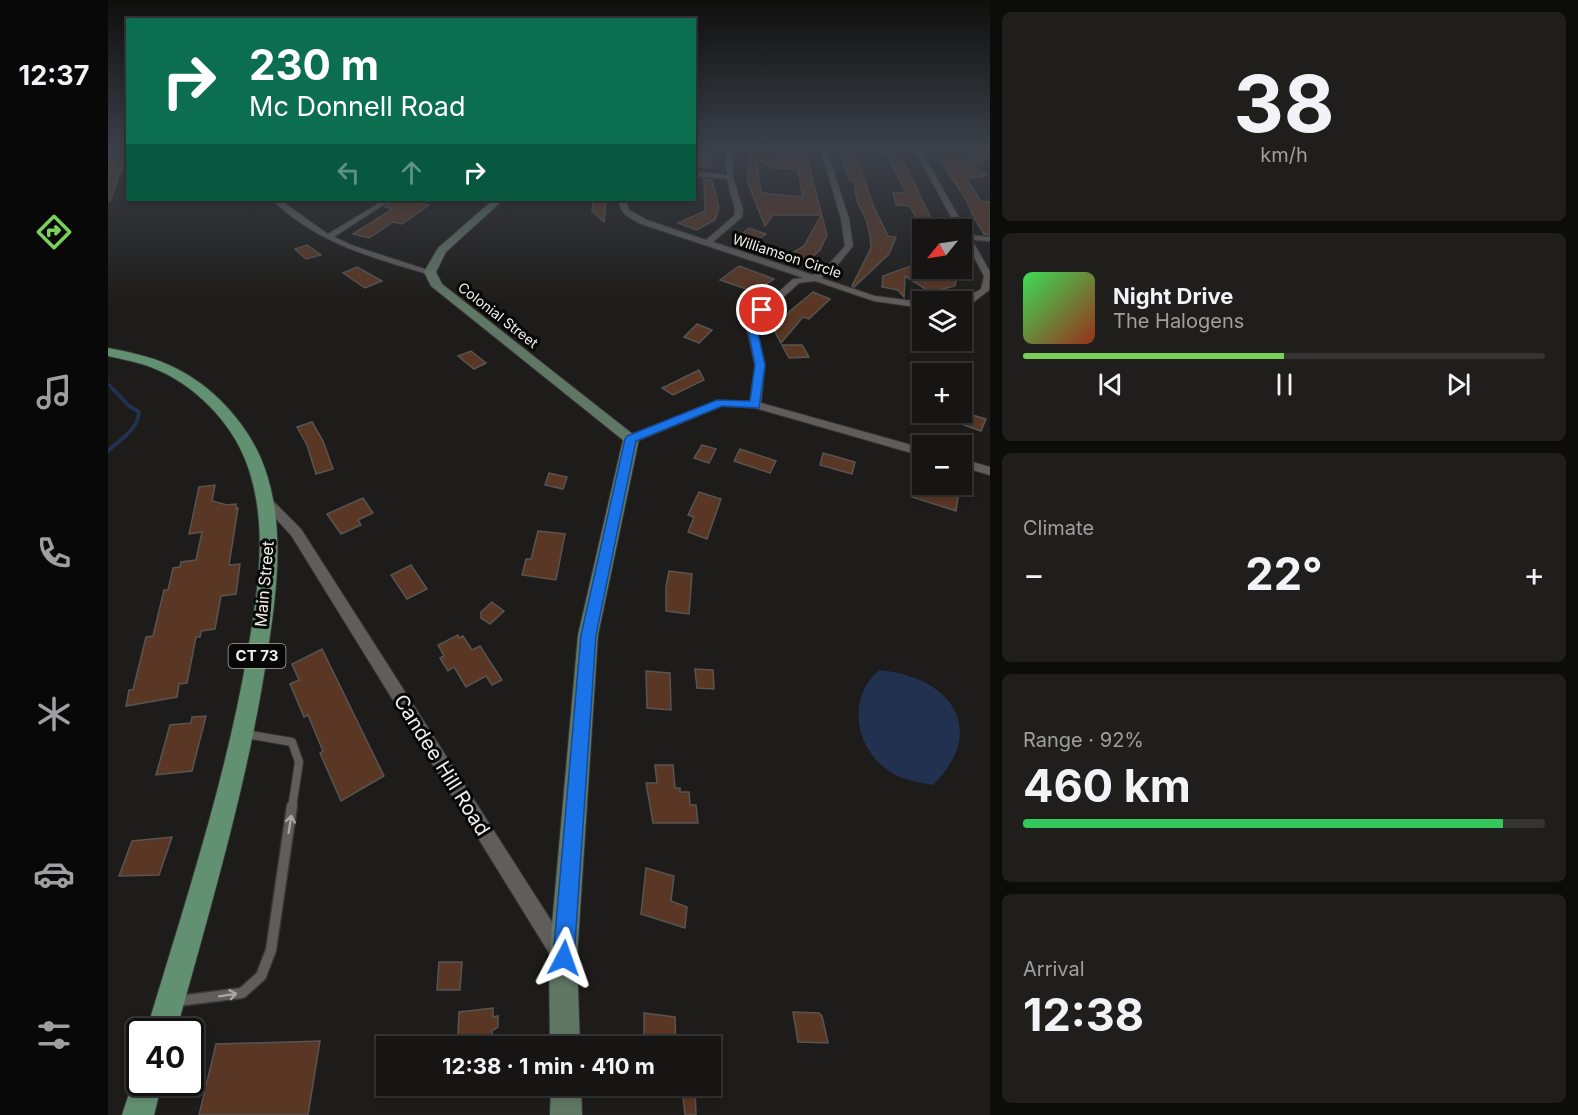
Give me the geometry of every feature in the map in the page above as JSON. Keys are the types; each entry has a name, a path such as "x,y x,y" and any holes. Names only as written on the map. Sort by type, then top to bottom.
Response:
{"main road":[{"name":"Main Street","path":"108,352 149,361 199,387 238,431 256,467 267,502 270,546 266,595 239,758 165,1018"},
{"path":"138,1115 143,1096"}],"street":[{"path":"707,243 728,228 738,217 736,199"},
{"path":"755,405 760,365 752,324 762,310 796,280 813,279 832,266 849,246 839,199"},
{"path":"945,199 957,219"},
{"path":"283,201 328,237 351,248 430,272 442,250 497,201"},
{"path":"328,237 386,201"},
{"name":"Williamson Circle","path":"623,201 625,210 644,222 874,298 912,304"},
{"path":"972,237 990,239"},
{"path":"972,246 988,276 985,290 972,299"},
{"name":"Colonial Street","path":"430,272 437,286 631,439"},
{"path":"565,1036 564,958 588,635 631,439 721,403 755,405 912,449"},
{"path":"972,466 990,471"},
{"name":"Candee Hill Road","path":"267,502 296,532 564,958"},
{"path":"566,1096 566,1115"}],"lane":[{"path":"170,1002 242,993 261,976 271,950 299,762 292,742 243,733"}],"water":[{"path":"879,670 904,674 925,682 942,694 954,708 959,725 958,744 950,764 933,785 899,777 877,761 868,749 862,736 859,708 862,694 869,681"}],"building":[{"path":"705,199 717,199 719,208 715,220 696,230 678,223 705,211"},
{"path":"754,199 818,199 827,235 820,250 805,264 784,258 804,246 821,215 773,215 765,226"},
{"path":"857,199 871,199 888,236 896,237 889,254 854,287 852,286 871,248 866,219"},
{"path":"895,199 922,199 932,219 917,219 910,206 896,205"},
{"path":"966,199 980,199 990,202 990,235 984,234"},
{"path":"392,201 413,201 429,205 402,224 393,222 369,238 353,234 393,209 385,207"},
{"path":"593,201 606,201 604,222 592,211"},
{"path":"749,228 766,234 748,247 732,242"},
{"path":"307,245 321,255 306,259 295,249"},
{"path":"739,266 774,279 755,292 720,280"},
{"path":"912,266 912,279 957,279 955,286 928,291 905,276 904,297 898,290 882,287 883,276"},
{"path":"357,267 382,281 365,288 343,273"},
{"path":"813,292 830,299 809,319 803,317 781,343 774,330 790,311"},
{"path":"697,324 712,330 699,343 684,337"},
{"path":"782,345 802,345 809,357 789,358"},
{"path":"471,351 486,363 474,369 458,356"},
{"path":"699,370 704,380 673,395 662,388"},
{"path":"972,415 986,419 981,431 964,425 972,423"},
{"path":"312,422 323,441 333,469 316,474 307,445 297,427"},
{"path":"702,445 716,449 709,463 694,458"},
{"path":"740,449 776,461 770,473 734,461"},
{"path":"823,453 855,462 852,474 820,465"},
{"path":"549,473 567,477 563,489 545,485"},
{"path":"215,485 212,501 227,505 236,504 236,509 238,508 229,565 240,564 236,594 221,596 215,629 201,631 200,637 196,637 187,683 179,684 177,697 126,706 129,690 133,690 146,637 153,636 164,590 168,590 173,568 180,567 181,562 196,560 202,532 189,534 199,487"},
{"path":"699,492 721,499 707,539 688,532 694,517 688,515"},
{"path":"912,495 951,495 958,497 956,511 912,497"},
{"path":"363,498 373,513 358,520 361,525 341,534 327,514"},
{"path":"538,531 565,534 556,580 522,575 526,559 531,559"},
{"path":"411,565 427,589 407,599 391,575"},
{"path":"669,571 692,574 689,614 666,611"},
{"path":"492,602 504,611 490,624 481,618 481,612"},
{"path":"458,635 459,638 463,636 472,650 480,646 502,680 492,685 486,676 466,687 454,667 448,671 440,658 444,656 438,645"},
{"path":"322,649 384,776 341,801 320,753 323,751 308,715 304,717 290,684 299,680 292,664"},
{"path":"695,669 713,670 714,689 697,688"},
{"path":"646,671 670,673 671,710 647,708"},
{"path":"206,716 192,771 156,775 170,725 191,723 192,717"},
{"path":"655,765 673,765 675,788 680,788 680,792 689,792 690,805 696,805 698,823 653,823 646,783 657,783"},
{"path":"172,837 159,875 119,876 132,841"},
{"path":"646,868 674,876 671,901 687,907 685,928 641,914"},
{"path":"439,962 462,962 460,990 437,990"},
{"path":"493,1008 493,1017 498,1016 498,1027 492,1031 492,1036 460,1036 459,1012"},
{"path":"793,1012 819,1013 822,1016 828,1043 798,1042"},
{"path":"644,1013 675,1017 676,1036 644,1036"},
{"path":"320,1041 308,1115 199,1115 216,1044"},
{"path":"683,1096 695,1096 696,1115 685,1115"}],"waterway":[{"path":"108,384 114,390"},
{"path":"108,451 132,429 139,412 129,406 114,390"}],"route":[{"path":"564,958 588,635 631,439 721,403 755,405 760,365 752,324 762,310"}]}
